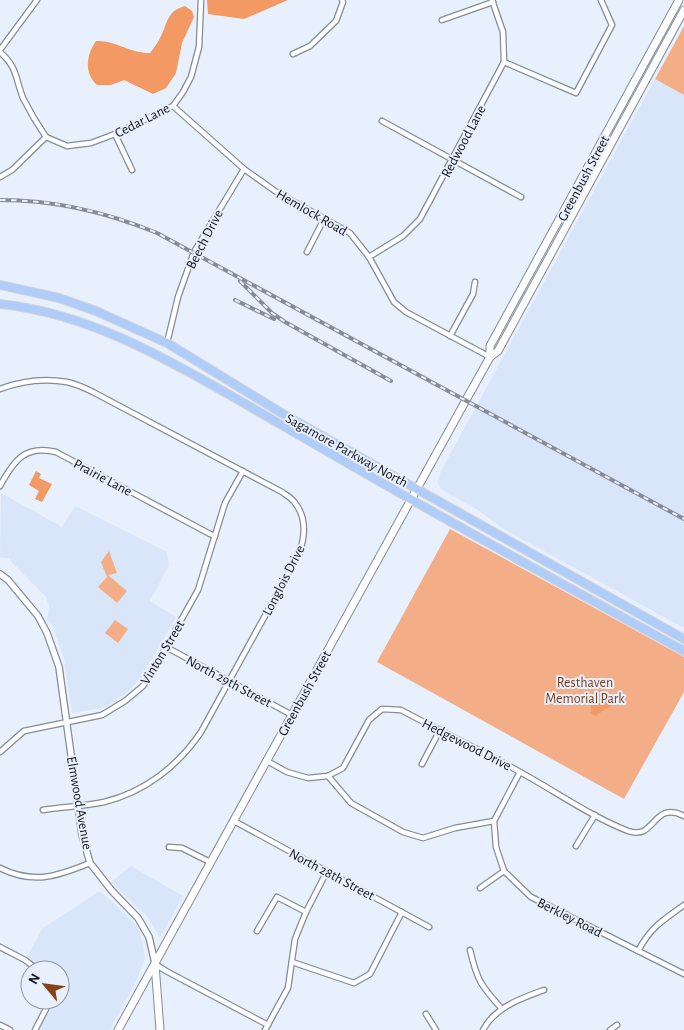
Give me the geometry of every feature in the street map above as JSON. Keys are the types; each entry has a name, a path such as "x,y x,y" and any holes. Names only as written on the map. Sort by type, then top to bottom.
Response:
{"main road":[{"name":"Greenbush Street","path":"118,1030 412,500 490,356 490,346 679,0"},
{"name":"Greenbush Street","path":"490,356 498,351 684,10"},
{"name":"Sagamore Parkway North","path":"0,285 59,298 96,311 167,343 285,415 684,639"},
{"name":"Sagamore Parkway North","path":"0,304 54,314 94,326 144,347 412,500 684,651"},
{"name":"Elmwood Avenue","path":"155,964 160,1030"}],"street":[{"path":"0,177 12,170 46,137 23,96 10,61 0,51 37,0"},
{"name":"Cedar Lane","path":"46,137 67,146 91,143 115,134 173,106 191,77 198,47 201,0"},
{"path":"293,54 310,46 336,21 343,2 342,0"},
{"path":"504,62 576,93 612,25 601,0"},
{"path":"442,20 493,1"},
{"name":"Redwood Lane","path":"369,257 403,236 420,219 504,62 503,32 493,1"},
{"name":"Hemlock Road","path":"173,106 244,169 275,191 350,233 369,257 394,302 406,312 490,356"},
{"path":"382,121 521,198"},
{"path":"115,134 132,170"},
{"name":"Beech Drive","path":"167,343 178,297 194,252 244,169"},
{"path":"307,252 324,219"},
{"path":"450,336 473,294 474,282"},
{"name":"Longlois Drive","path":"0,389 18,382 44,380 68,382 93,392 282,492 295,502 301,514 304,527 303,542 299,554 230,681 189,750 159,777 126,795 104,802 43,810"},
{"name":"Prairie Lane","path":"0,486 18,458 42,449 56,452 215,536"},
{"name":"Vinton Street","path":"0,752 24,732 66,721 102,715 125,701 142,686 202,582 225,503 243,471"},
{"name":"Elmwood Avenue","path":"0,574 8,580 38,616 59,667 82,835 90,863 112,891 138,918 150,937 155,964"},
{"name":"North 29th Street","path":"166,647 292,715"},
{"name":"Hedgewood Drive","path":"328,776 342,768 369,720 382,709 401,710 520,772 625,830 636,832 648,828 660,815 666,812 676,812 684,816"},
{"path":"422,764 440,730"},
{"path":"267,761 287,772 308,778 328,776 351,803 403,832 423,838 455,828 494,821 520,772"},
{"path":"576,846 595,814"},
{"name":"North 28th Street","path":"234,821 430,927"},
{"name":"Berkley Road","path":"494,821 496,846 504,871 531,898 684,974"},
{"path":"169,847 182,848 210,862"},
{"path":"0,868 33,878 51,877 90,863"},
{"path":"265,1030 288,988 295,938 327,871"},
{"path":"480,888 504,871"},
{"path":"257,931 277,897 306,912"},
{"path":"638,952 653,928 684,905"},
{"path":"292,962 354,983 370,974 402,912"},
{"path":"0,947 25,960"},
{"path":"470,950 475,972 482,987 502,1009"},
{"path":"155,964 268,1025"},
{"path":"484,1030 486,1024 502,1009 519,999 544,990"},
{"path":"35,1030 45,1010"},
{"path":"426,1014 436,1030"},
{"path":"0,1025 10,1030"},
{"path":"610,1030 617,1025"}],"shaded area":[{"path":"207,0 288,0 244,19 208,14"},
{"path":"185,6 192,11 194,17 182,43 176,73 166,88 153,94 124,80 111,85 97,85 88,69 88,58 96,41 110,42 135,51 150,53 160,38 171,14"},
{"path":"655,79 684,95 684,628 502,528 478,510 441,489 437,482 442,469"},
{"path":"36,471 41,474 39,478 52,484 42,502 35,499 39,491 29,485"},
{"path":"1,493 62,527 75,506 167,552 169,565 150,601 176,617 142,677 126,693 106,707 72,713 64,658 52,624 47,620 49,606 46,597 8,558 0,557"},
{"path":"598,690 608,693 614,702 595,716 591,713 590,698"},
{"path":"131,866 183,896 160,938 147,916 111,882"},
{"path":"100,891 132,921 140,932 145,958 138,977 110,1030 35,1030 44,1010 70,1010 70,960 25,960 43,928"}],"green space":[{"path":"684,26 684,95 655,79"},
{"name":"Resthaven Memorial Park","path":"450,529 684,657 684,692 624,799 377,662"},
{"path":"109,551 117,573 108,575 127,591 117,603 98,587 107,577 101,562"},
{"path":"115,620 128,629 118,643 105,633"}],"railway":[{"path":"0,200 41,202 100,213 157,233 684,519"},
{"path":"240,281 272,313 285,322 391,381"},
{"path":"235,300 274,319"}]}
